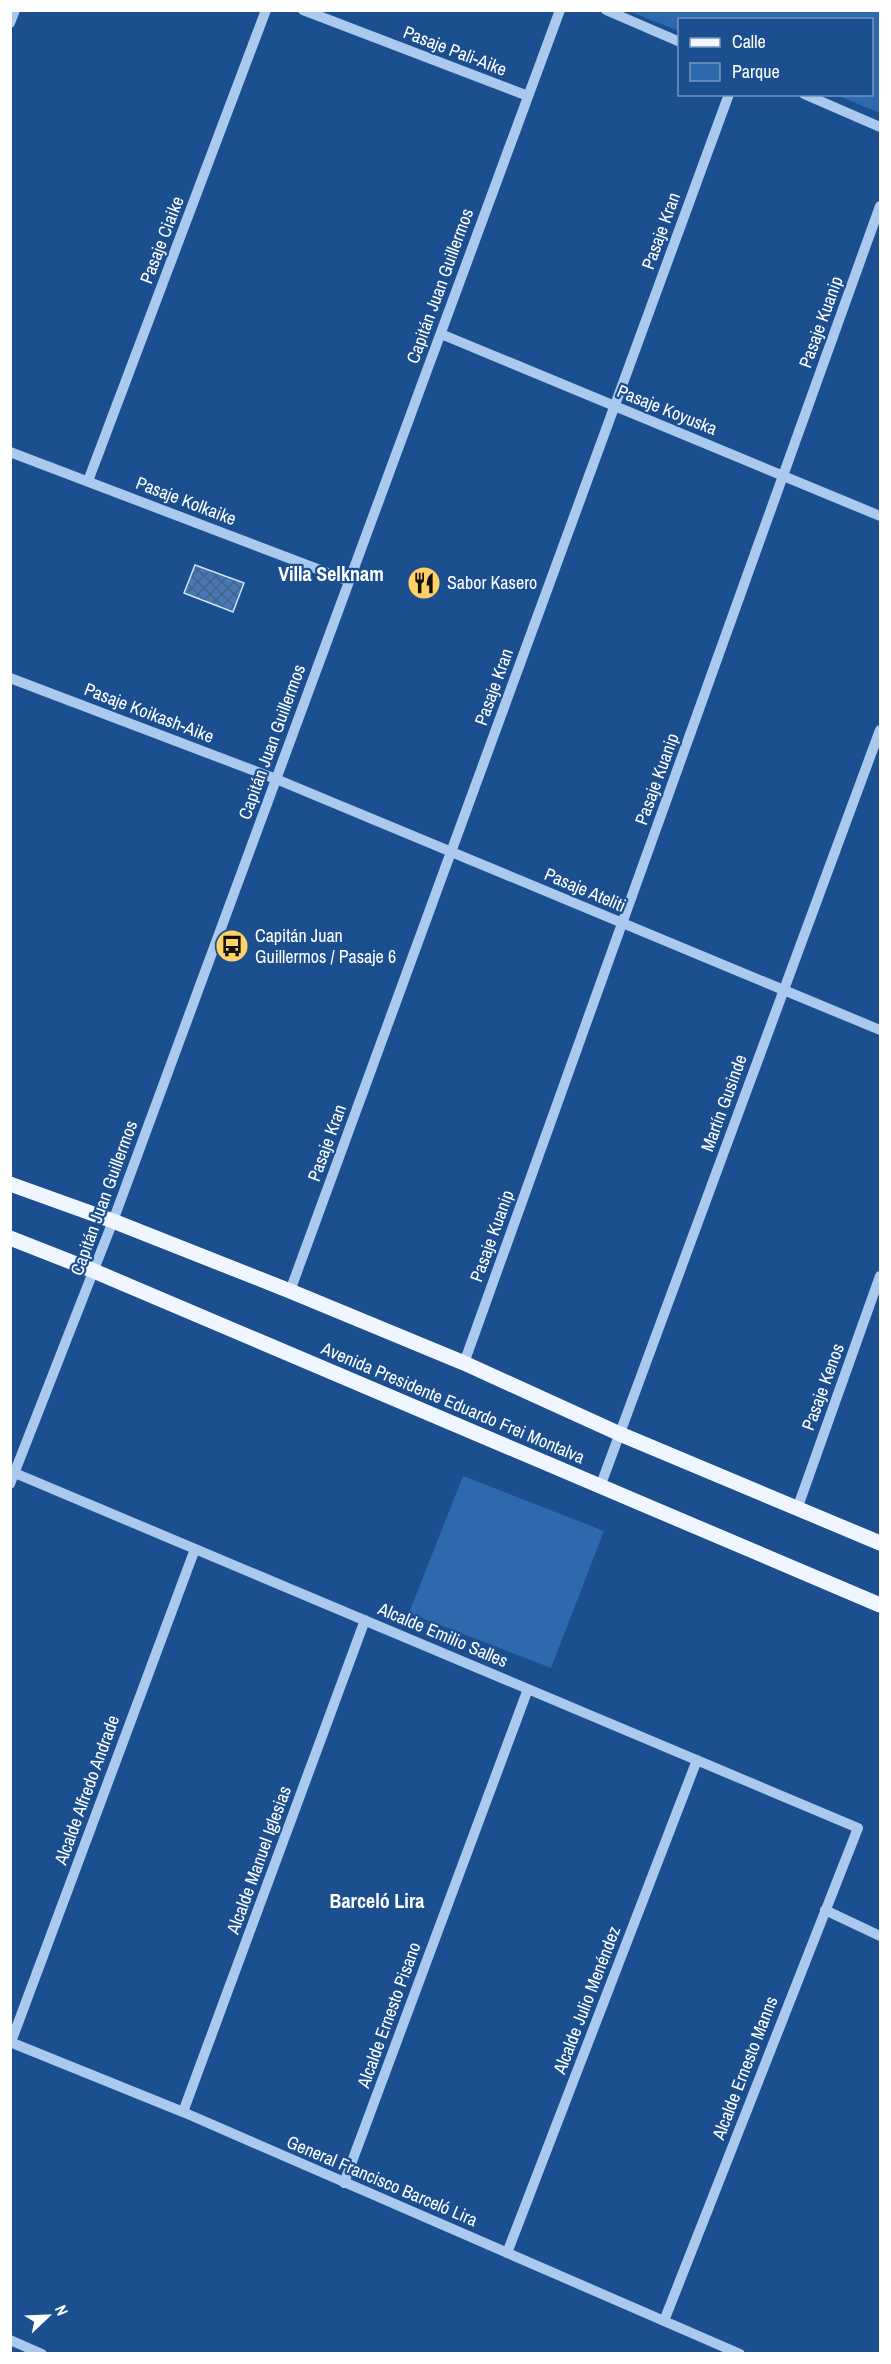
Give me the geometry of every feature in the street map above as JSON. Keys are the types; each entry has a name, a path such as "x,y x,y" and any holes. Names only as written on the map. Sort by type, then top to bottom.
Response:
{"main road":[{"name":"Avenida Presidente Eduardo Frei Montalva","path":"10,1185 113,1221 290,1291 464,1363 620,1434 880,1543"},
{"name":"Avenida Presidente Eduardo Frei Montalva","path":"10,1238 94,1271 880,1605"}],"street":[{"path":"10,23 15,10"},
{"name":"Pasaje Ciaike","path":"88,481 266,10"},
{"name":"Pasaje Pali-Aike","path":"303,10 528,96"},
{"name":"Capitán Juan Guillermos","path":"10,1484 113,1221 560,10"},
{"path":"606,10 678,41"},
{"name":"Pasaje Kran","path":"290,1291 728,96"},
{"path":"809,96 880,127"},
{"name":"Pasaje Kuanip","path":"464,1363 880,206"},
{"name":"Pasaje Koyuska","path":"441,334 880,516"},
{"name":"Pasaje Kolkaike","path":"10,452 349,581"},
{"name":"Pasaje Koikash-Aike","path":"10,678 276,779"},
{"name":"Martín Gusinde","path":"600,1487 880,730"},
{"name":"Pasaje Ateliti","path":"276,779 880,1030"},
{"name":"Pasaje Kenos","path":"797,1509 880,1276"},
{"name":"Alcalde Emilio Salles","path":"13,1472 858,1828"},
{"name":"Alcalde Alfredo Andrade","path":"11,2042 195,1549"},
{"name":"Alcalde Manuel Iglesias","path":"183,2112 365,1620"},
{"name":"Alcalde Ernesto Pisano","path":"344,2183 528,1689"},
{"name":"Alcalde Julio Menéndez","path":"507,2253 697,1760"},
{"name":"Alcalde Ernesto Manns","path":"664,2321 858,1828"},
{"path":"825,1910 880,1936"},
{"name":"General Francisco Barceló Lira","path":"11,2042 183,2112 740,2354"},
{"path":"10,2340 42,2354"}],"green space":[{"path":"628,11 880,11 880,113 838,96 873,96 873,18 678,18 678,31"},
{"path":"463,1476 604,1531 551,1668 409,1613"}],"building":[{"path":"195,565 244,583 233,612 184,593"}],"place":[{"name":"Sabor Kasero","path":"424,583"},
{"name":"Capitán Juan Guillermos / Pasaje 6","path":"232,946"}],"district":[{"name":"Villa Selknam","path":"331,574"},
{"name":"Barceló Lira","path":"377,1901"}]}
